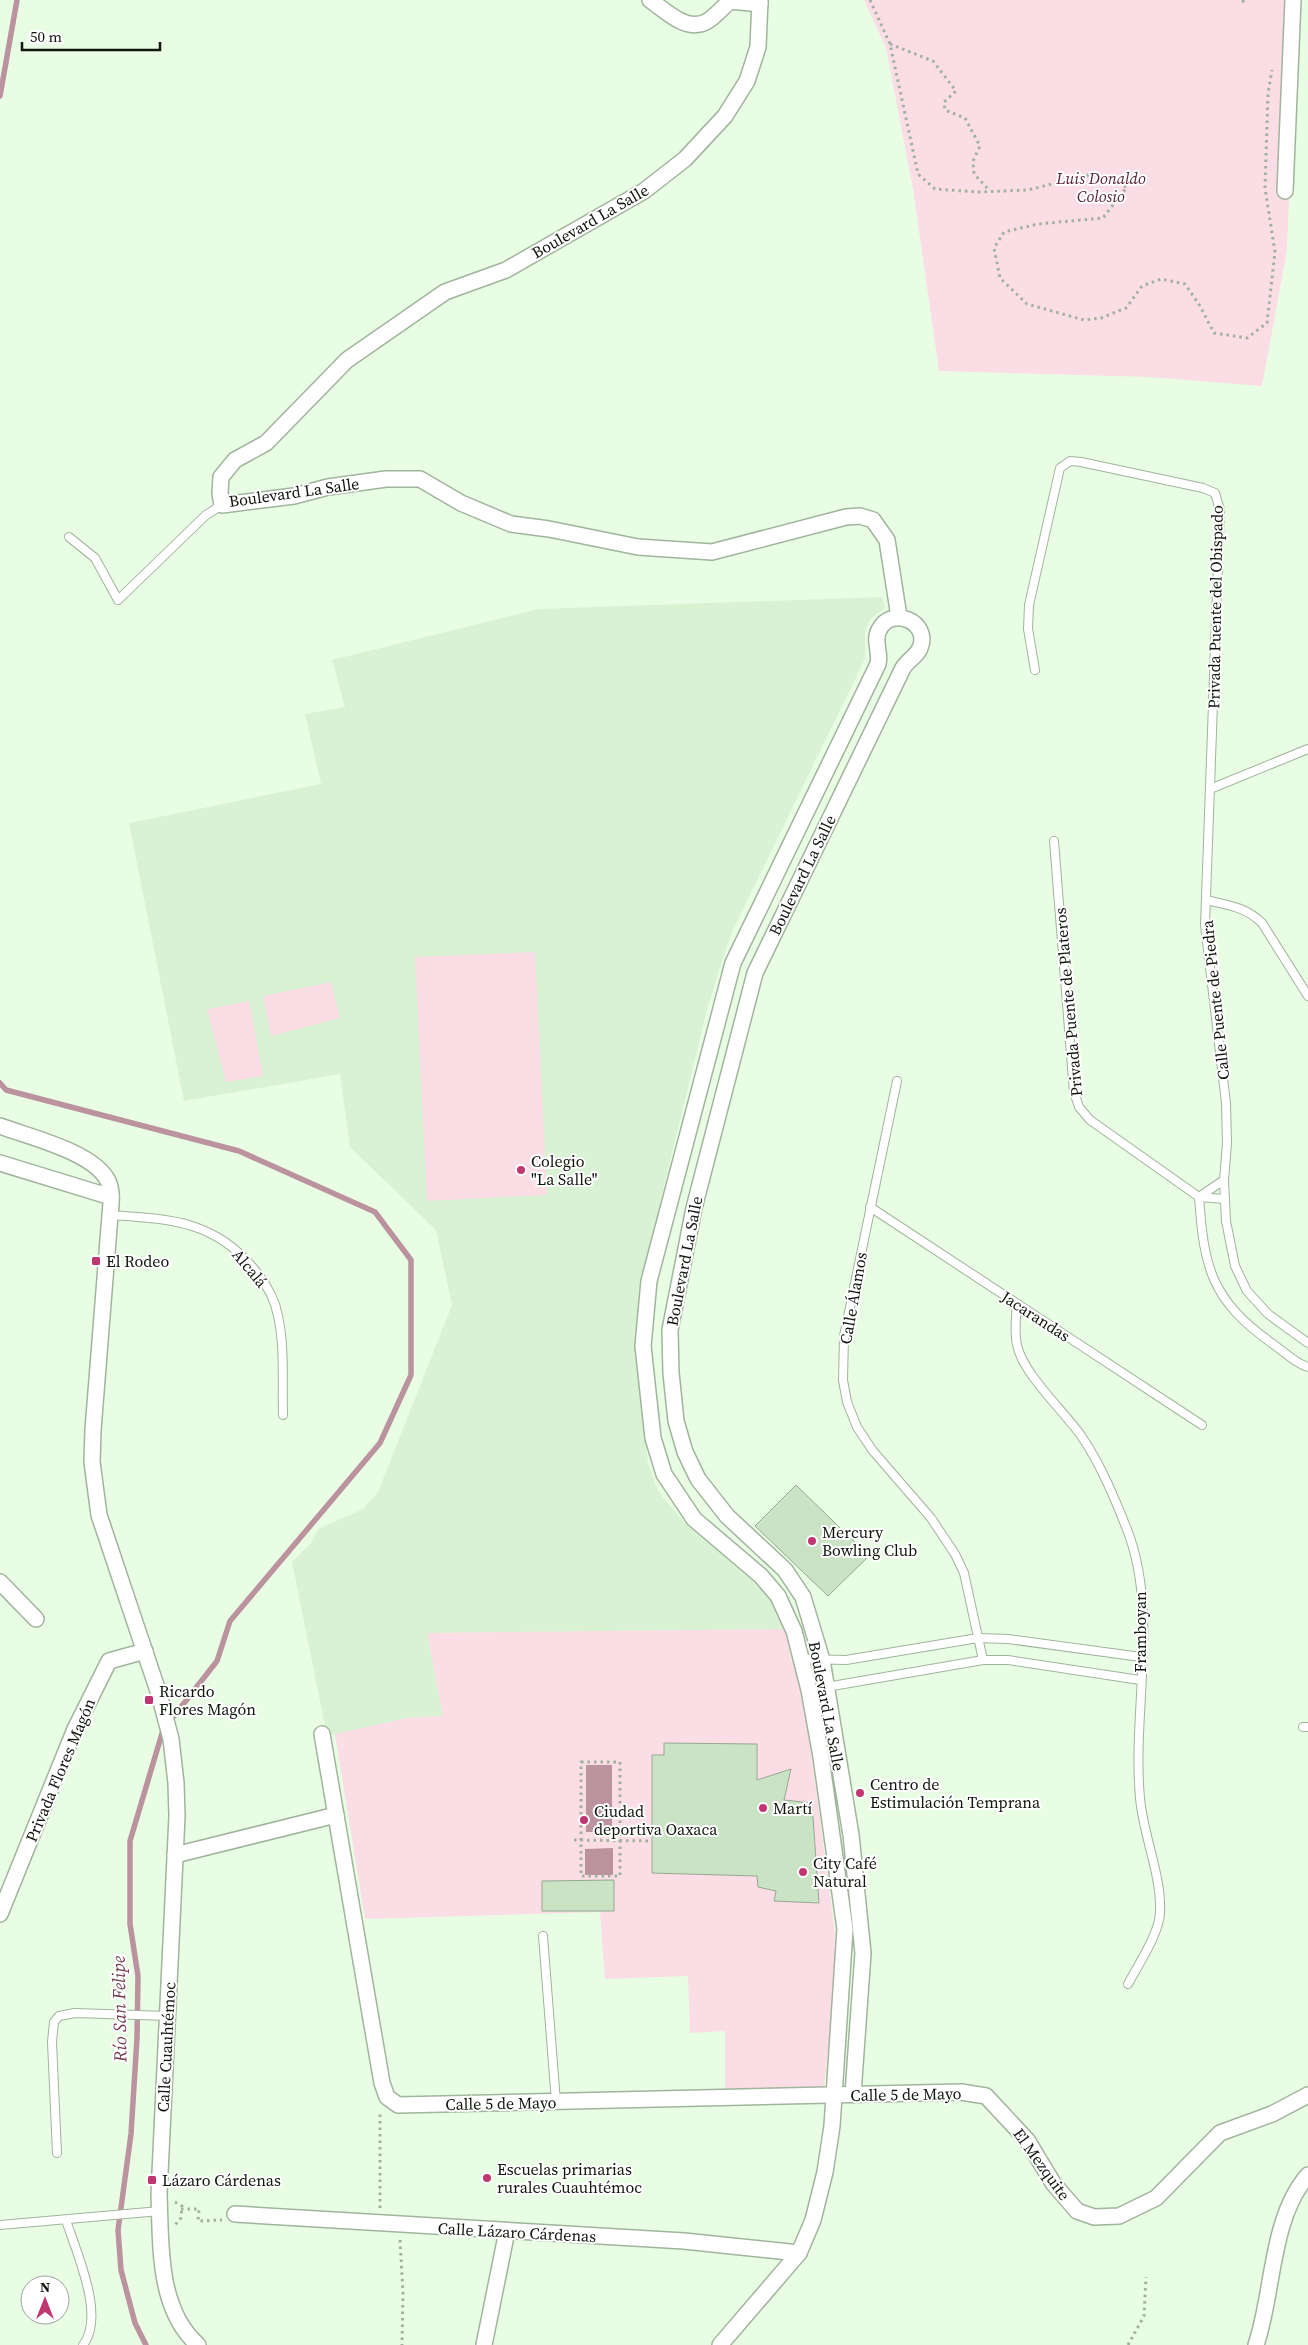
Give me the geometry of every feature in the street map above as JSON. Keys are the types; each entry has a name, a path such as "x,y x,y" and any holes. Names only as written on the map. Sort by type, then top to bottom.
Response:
{"street":[{"path":"650,0 681,22 694,25 707,22 730,1 760,2"},
{"path":"1285,191 1293,0"},
{"name":"Boulevard La Salle","path":"760,2 758,47 747,81 725,116 685,160 644,191 506,270 445,292 347,360 266,443 235,460 221,477 220,493 222,505 294,496 328,487 386,479 420,479 461,503 511,524 549,529 638,547 712,552 846,517 860,516 873,520 887,540 899,617"},
{"name":"Boulevard La Salle","path":"720,2345 799,2253 813,2220 825,2172 835,2095 845,1929 809,1690 794,1631 778,1596 761,1576 694,1519 664,1474 652,1438 644,1346 649,1281 733,963 878,664 876,638 878,630 886,621 899,617 912,621 919,629 922,638 920,649 903,668 757,968 694,1208 670,1330 671,1373 676,1421 685,1452 698,1479 727,1516 786,1570 803,1597 822,1660 851,1835 863,1953 852,2094"},
{"path":"0,1126 73,1154 95,1166 108,1181 111,1197 0,1163"},
{"name":"Calle Cuauhtémoc","path":"111,1197 92,1462 99,1515 159,1694 171,1739 176,1783 175,1854 161,2016 154,2212 172,2305 186,2331 198,2345"},
{"path":"0,1582 36,1619"},
{"name":"Privada Flores Magón","path":"0,1914 74,1729 109,1661 145,1651"},
{"path":"322,1734 382,2084 387,2097"},
{"path":"175,1854 336,1815"},
{"name":"Calle 5 de Mayo","path":"387,2097 398,2105 404,2105 961,2092 986,2096"},
{"name":"El Mezquite","path":"986,2096 1027,2140 1054,2183 1071,2204 1077,2210 1094,2217 1119,2216 1156,2198 1220,2133 1272,2114 1308,2095"},
{"path":"1256,2345 1278,2241 1298,2187 1308,2174"},
{"name":"Calle Lázaro Cárdenas","path":"235,2214 507,2232 684,2241 799,2253"},
{"path":"484,2345 507,2232"}],"lane":[{"name":"Privada Puente del Obispado","path":"1035,670 1028,629 1029,605 1060,468 1070,462 1081,462 1203,488 1215,493 1220,510 1210,789"},
{"path":"69,537 95,558 118,600 206,516 222,505"},
{"path":"1210,789 1308,749"},
{"name":"Calle Puente de Piedra","path":"1210,789 1206,942 1226,1103 1227,1143 1224,1199 1230,1245 1235,1266 1246,1290 1268,1314 1308,1343"},
{"name":"Privada Puente de Plateros","path":"1054,840 1076,1100 1090,1120 1199,1196 1224,1199"},
{"path":"1206,900 1244,909 1253,914 1262,923 1308,996"},
{"name":"Calle Álamos","path":"897,1081 844,1336 843,1380 847,1402 857,1427 873,1451 931,1518 955,1554 964,1573 983,1660"},
{"path":"1224,1180 1199,1196 1202,1245 1218,1289 1235,1312 1251,1327 1308,1367"},
{"name":"Jacarandas","path":"870,1207 1202,1426"},
{"name":"Alcalá","path":"110,1215 164,1219 202,1228 230,1244 251,1264 262,1278 278,1315 283,1414"},
{"name":"Framboyan","path":"1017,1304 1015,1332 1020,1357 1092,1454 1128,1533 1137,1564 1140,1589 1141,1657 1140,1796 1142,1816 1160,1898 1160,1913 1156,1928 1128,1984"},
{"path":"802,1659 846,1660 978,1638 1008,1639 1141,1657"},
{"path":"809,1690 983,1660 1008,1660 1140,1680"},
{"path":"543,1936 556,2102"},
{"path":"57,2153 52,2042 54,2022 66,2014 161,2016"},
{"path":"0,2225 154,2212"},
{"path":"66,2220 92,2306 90,2333 83,2345"}],"path":[{"path":"870,0 890,44 918,174 935,189 991,192 1028,190 1088,175 1127,187 1103,218 1038,224 1004,232 994,248 1000,278 1027,304 1084,320 1101,318 1126,308 1142,286 1161,279 1185,284 1200,306 1214,333 1247,338 1267,323 1275,252 1265,188 1268,93 1273,67"},
{"path":"1243,0 1244,6"},
{"path":"890,44 933,61 956,91 944,102 945,110 965,118 980,146 973,161 974,174 991,192"},
{"path":"581,1762 620,1762 620,1876 581,1876 581,1840 581,1762"},
{"path":"574,1840 652,1841"},
{"path":"380,2224 380,2113 387,2097"},
{"path":"181,2209 199,2209 198,2221 221,2221 227,2209 235,2214"},
{"path":"399,2232 403,2293 402,2345"},
{"path":"1128,2345 1144,2316 1146,2277"}],"shaded area":[{"name":"Colegio \"La Salle\"","path":"882,597 885,608 871,618 865,631 865,659 732,932 722,961 707,1010 662,1194 650,1254 639,1353 642,1420 648,1462 656,1486 664,1499 687,1525 759,1585 776,1605 785,1629 427,1633 443,1716 407,1718 327,1736 292,1562 311,1543 318,1529 363,1509 378,1492 452,1305 436,1230 350,1147 340,1074 184,1101 129,823 321,784 305,714 345,707 332,660 538,609"},
{"path":"586,1765 612,1765 612,1832 586,1832"},
{"path":"613,1848 613,1875 585,1875 585,1849"}],"green space":[{"name":"Luis Donaldo Colosio","path":"864,0 1297,0 1287,250 1262,386 1149,377 939,371 913,189 886,48"},
{"path":"535,952 547,1195 427,1201 415,957"},
{"path":"331,982 340,1018 271,1036 263,996"},
{"path":"249,1001 263,1076 226,1082 207,1009"},
{"name":"Ciudad deportiva Oaxaca","path":"785,1629 791,1659 802,1684 838,1955 824,2087 725,2089 725,2031 690,2033 688,1976 605,1979 600,1912 365,1919 335,1734 407,1718 443,1716 427,1633"}],"building":[{"name":"Mercury Bowling Club","path":"796,1485 869,1556 828,1596 755,1526"},
{"path":"664,1743 757,1744 757,1780 791,1769 784,1800 812,1803 819,1903 774,1901 776,1891 758,1887 757,1876 652,1873 652,1755 664,1755"},
{"path":"614,1880 614,1911 542,1911 542,1881"}],"waterway":[{"path":"0,96 17,0"},
{"name":"Río San Felipe","path":"0,1083 6,1090 239,1151 375,1212 411,1260 411,1375 380,1443 230,1621 217,1661 163,1730 130,1841 130,1924 138,1976 137,2038 131,2134 118,2230 121,2270 135,2323 146,2345"}],"place":[{"name":"Colegio \"La Salle\"","path":"521,1170"},
{"name":"El Rodeo","path":"96,1261"},
{"name":"Mercury Bowling Club","path":"812,1541"},
{"name":"Ricardo Flores Magón","path":"149,1700"},
{"name":"Centro de Estimulación Temprana","path":"860,1793"},
{"name":"Martí","path":"763,1808"},
{"name":"Ciudad deportiva Oaxaca","path":"584,1820"},
{"name":"City Café Natural","path":"803,1872"},
{"name":"Escuelas primarias rurales Cuauhtémoc","path":"487,2178"},
{"name":"Lázaro Cárdenas","path":"152,2180"}]}
